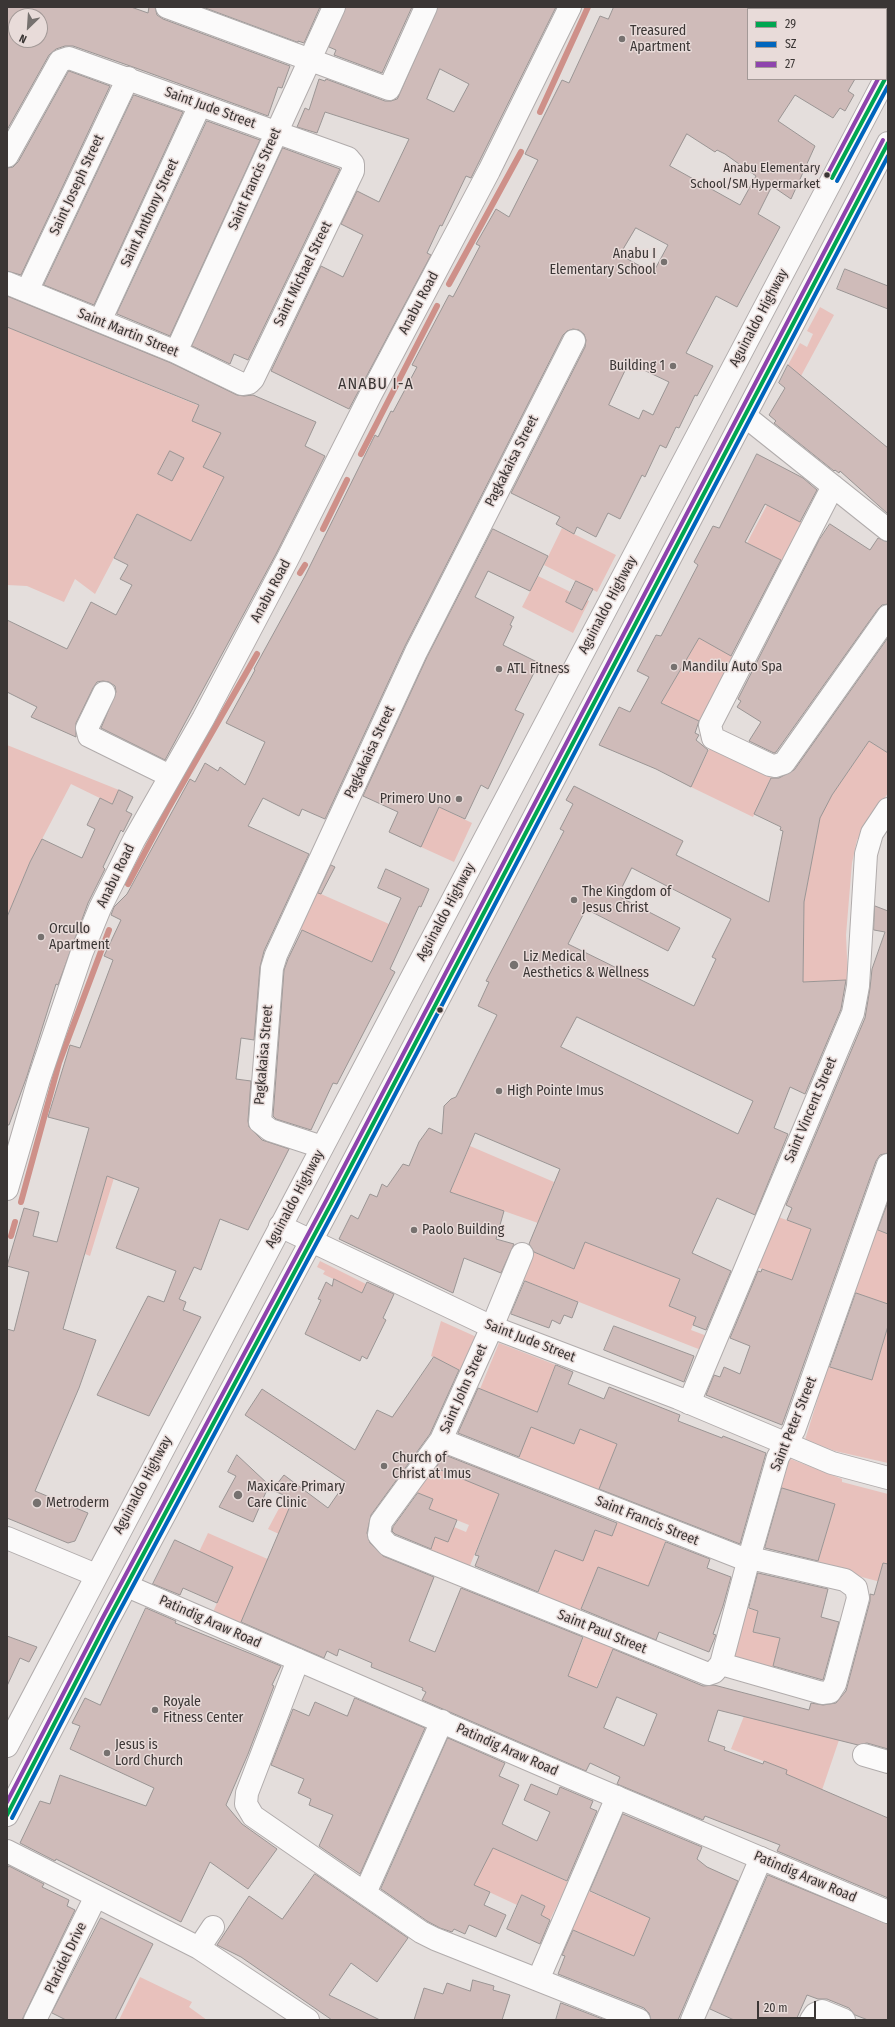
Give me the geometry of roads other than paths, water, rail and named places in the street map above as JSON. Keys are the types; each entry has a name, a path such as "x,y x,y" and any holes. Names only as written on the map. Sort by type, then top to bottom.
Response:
{"main road":[{"path":"167,7 389,89 426,7"},
{"name":"Saint Francis Street","path":"176,352 334,7"},
{"name":"Anabu Road","path":"7,1189 28,1113 91,929 127,852 203,719 287,560 367,401 489,171 570,7"},
{"name":"Saint Jude Street","path":"7,156 58,65 65,58 75,59 348,158 353,164"},
{"name":"Saint Joseph Street","path":"27,291 128,78"},
{"name":"Aguinaldo Highway","path":"7,1746 885,80"},
{"name":"Saint Anthony Street","path":"100,321 200,105"},
{"path":"7,1814 107,1622 128,1586 311,1241 888,143"},
{"name":"Saint Michael Street","path":"249,383 253,379 343,192 353,170 353,164"},
{"name":"Saint Martin Street","path":"7,283 176,352 242,384 249,383"},
{"name":"Pagkakaisa Street","path":"322,1147 270,1130 260,1122 259,1116 274,961 416,652 574,341"},
{"path":"745,416 888,530"},
{"path":"833,486 710,726 713,738 770,765 775,766 784,763 888,616"},
{"path":"104,693 86,728 89,736 170,776"},
{"name":"Saint Vincent Street","path":"689,1402 853,1013 858,986 866,854 872,833 888,809"},
{"name":"Saint Peter Street","path":"721,1664 778,1457 794,1430 888,1164"},
{"name":"Saint Jude Street","path":"280,1226 492,1327 689,1402 844,1467 888,1478"},
{"name":"Saint John Street","path":"379,1535 381,1522 442,1440 492,1327 522,1254"},
{"name":"Saint Francis Street","path":"442,1440 739,1557 845,1580 856,1588 858,1598 835,1684 830,1692 822,1693 721,1664"},
{"name":"Saint Paul Street","path":"379,1535 388,1545 702,1673 714,1672 721,1664"},
{"path":"7,1538 96,1575"},
{"name":"Patindig Araw Road","path":"128,1586 888,1912"},
{"path":"298,1660 246,1793 246,1804 248,1810 258,1820 435,1939 639,2020"},
{"path":"365,1893 442,1721"},
{"path":"864,1755 888,1762"},
{"path":"538,1980 617,1797"},
{"path":"7,1851 199,1948 308,2020"},
{"path":"697,2018 761,1858"},
{"name":"Plaridel Drive","path":"35,2020 96,1896"},
{"path":"199,1948 213,1927"},
{"path":"811,2020 815,2014 822,2011 844,2020"}],"waterway":[{"path":"540,112 588,7"},
{"path":"449,284 521,152"},
{"path":"361,454 437,306"},
{"path":"323,529 347,480"},
{"path":"300,573 305,565"},
{"path":"128,884 168,809 257,654"},
{"path":"21,1202 59,1063 109,930"},
{"path":"11,1236 15,1222"}],"place":[{"name":"Treasured Apartment","path":"622,39"},
{"name":"Anabu Elementary School/SM Hypermarket","path":"827,175"},
{"name":"Anabu I Elementary School","path":"664,262"},
{"name":"Building 1","path":"673,366"},
{"name":"Mandilu Auto Spa","path":"674,667"},
{"name":"ATL Fitness","path":"499,669"},
{"name":"Primero Uno","path":"459,799"},
{"name":"The Kingdom of Jesus Christ","path":"574,900"},
{"name":"Orcullo Apartment","path":"41,937"},
{"name":"Liz Medical Aesthetics & Wellness","path":"514,965"},
{"name":"High Pointe Imus","path":"499,1091"},
{"name":"Paolo Building","path":"414,1230"},
{"name":"Church of Christ at Imus","path":"384,1466"},
{"name":"Maxicare Primary Care Clinic","path":"238,1495"},
{"name":"Metroderm","path":"37,1503"},
{"name":"Royale Fitness Center","path":"155,1710"},
{"name":"Jesus is Lord Church","path":"107,1753"}],"district":[{"name":"ANABU I-A","path":"376,385"}]}
